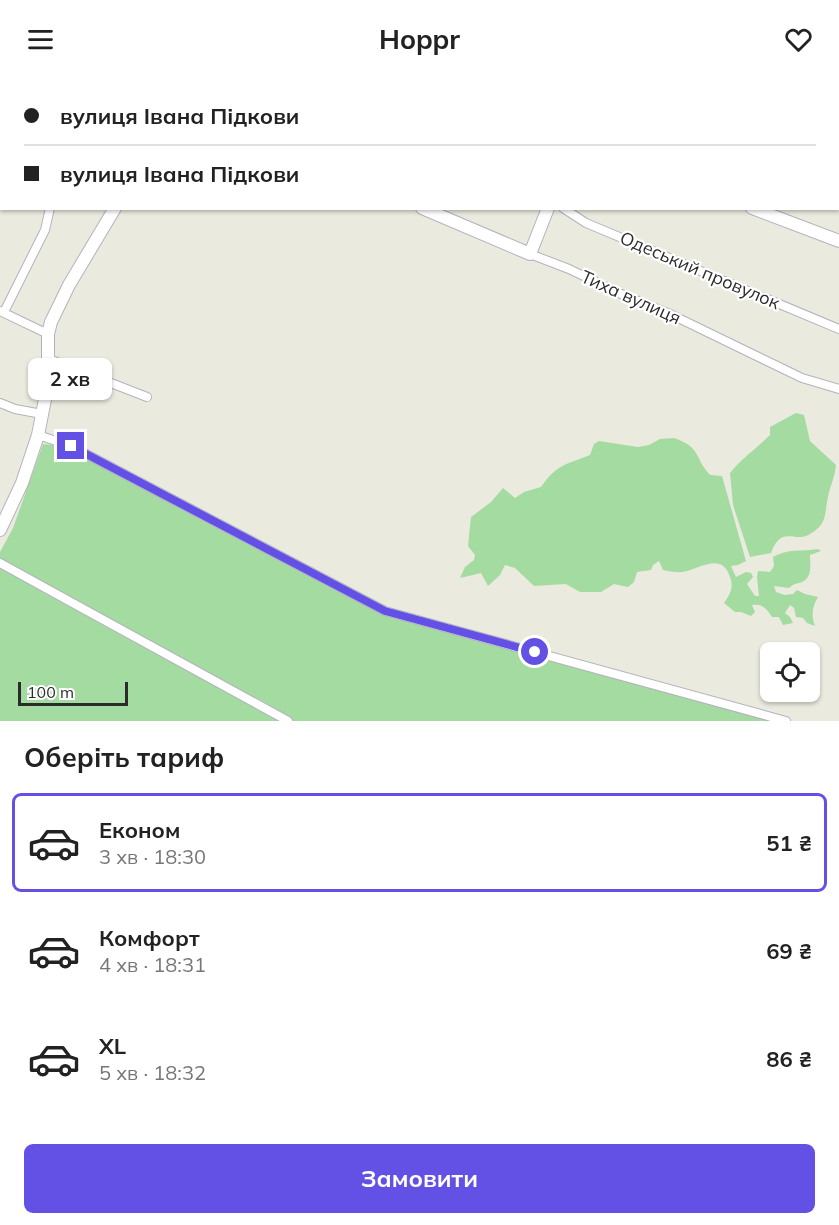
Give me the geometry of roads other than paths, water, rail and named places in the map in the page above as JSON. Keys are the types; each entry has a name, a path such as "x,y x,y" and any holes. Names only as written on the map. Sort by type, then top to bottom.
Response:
{"main road":[{"path":"0,530 4,512 29,464 38,435 48,384 48,334 57,306 114,210"},
{"name":"Тиха вулиця","path":"427,210 530,254"},
{"path":"530,254 547,210"},
{"path":"757,210 839,241"}],"street":[{"path":"48,334 2,311 40,241 48,222 50,210"},
{"name":"Одеський провулок","path":"566,210 586,223 839,329"},
{"name":"Тиха вулиця","path":"530,254 670,314 802,378 839,389"},
{"path":"49,359 147,397"},
{"path":"0,403 15,409 42,414"},
{"path":"38,435 71,446 385,611 786,721"},
{"path":"0,563 126,633 192,666 288,721"}]}
